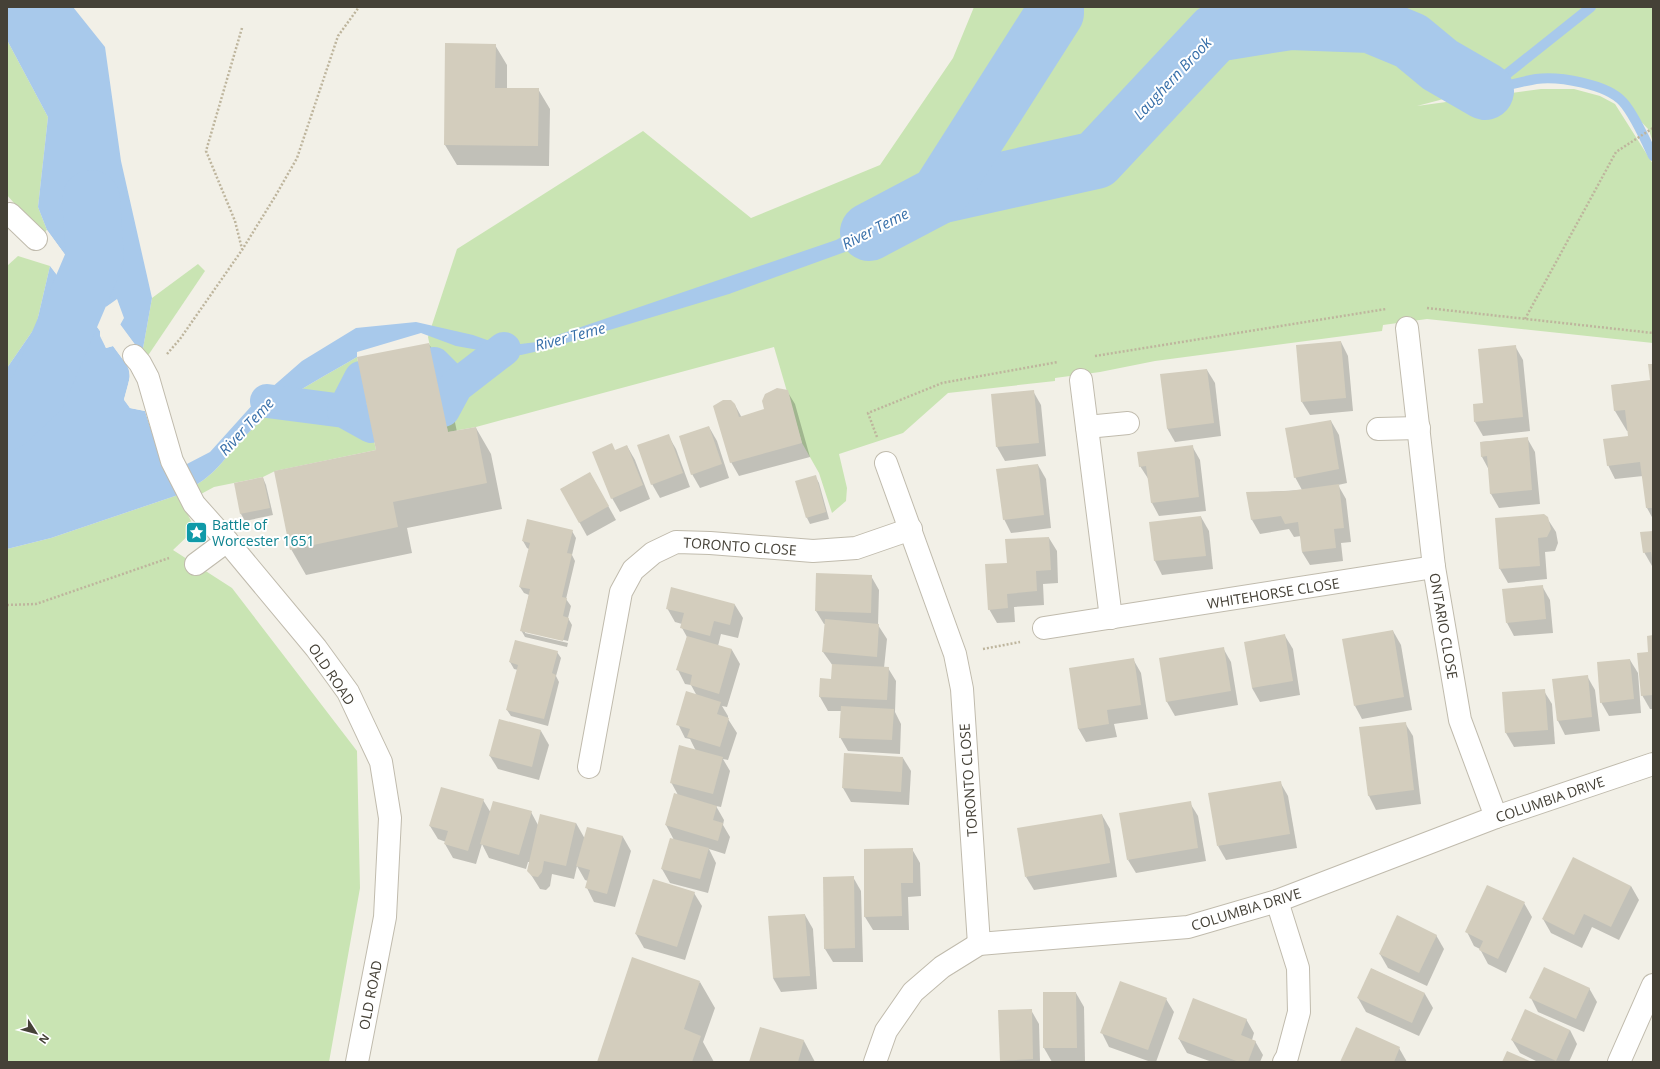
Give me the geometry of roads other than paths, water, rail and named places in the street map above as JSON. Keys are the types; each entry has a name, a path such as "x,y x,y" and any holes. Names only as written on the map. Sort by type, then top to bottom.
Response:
{"street":[{"path":"10,214 36,239"},
{"name":"ONTARIO CLOSE","path":"1407,328 1434,568 1460,720 1496,817"},
{"name":"OLD ROAD","path":"134,356 140,363 148,378 172,461 194,504 227,541 316,648 348,692 381,762 390,818 385,917 357,1062"},
{"path":"1081,380 1111,618"},
{"path":"1086,427 1128,423"},
{"path":"1378,429 1419,428"},
{"name":"TORONTO CLOSE","path":"886,463 956,654 962,689 980,944"},
{"name":"TORONTO CLOSE","path":"589,767 621,592 633,570 653,553 676,542 710,543 813,551 856,548 911,528"},
{"path":"196,564 227,541"},
{"name":"WHITEHORSE CLOSE","path":"1044,628 1434,568"},
{"name":"COLUMBIA DRIVE","path":"875,1062 886,1031 913,992 942,967 980,944 1188,927 1277,901 1496,817 1653,764"},
{"path":"1277,901 1298,968 1299,1012 1287,1057 1284,1062"},
{"path":"1619,1062 1653,985"}],"water":[{"path":"7,7 73,7 105,47 121,161 152,298 142,354 120,324 123,318 117,300 106,307 87,282 82,262 74,267 47,230 38,207 48,117 7,40"},
{"path":"934,187 942,200 856,248 729,294 543,350 521,355 490,352 456,346 421,333 357,352 357,357 302,389 259,422 215,470 196,485 185,465 210,452 255,402 302,361 356,328 416,322 473,335 504,346 537,342 836,240"},
{"path":"50,266 69,291 67,294 74,311 83,308 100,331 106,348 113,346 127,366 129,371 129,382 124,400 130,408 145,411 163,467 178,495 51,538 7,549 7,368 36,326"}],"waterway":[{"name":"River Teme","path":"869,232 939,195 1055,13 1055,7"},
{"path":"1488,89 1591,7"},
{"name":"Laughern Brook","path":"939,195 1096,160 1215,33 1290,21 1370,24 1411,41 1440,65 1485,91"},
{"name":"Laughern Brook","path":"1485,91 1530,80 1546,78 1569,80 1606,90 1616,96 1627,107 1640,128 1653,156"},
{"name":"River Teme","path":"7,421 38,392 95,258 91,199"},
{"path":"443,410 456,386 504,349"},
{"path":"434,364 456,386"},
{"path":"344,411 361,378"},
{"path":"267,401 344,411 371,426"}],"place":[{"name":"Battle of Worcester 1651","path":"196,532"}]}
